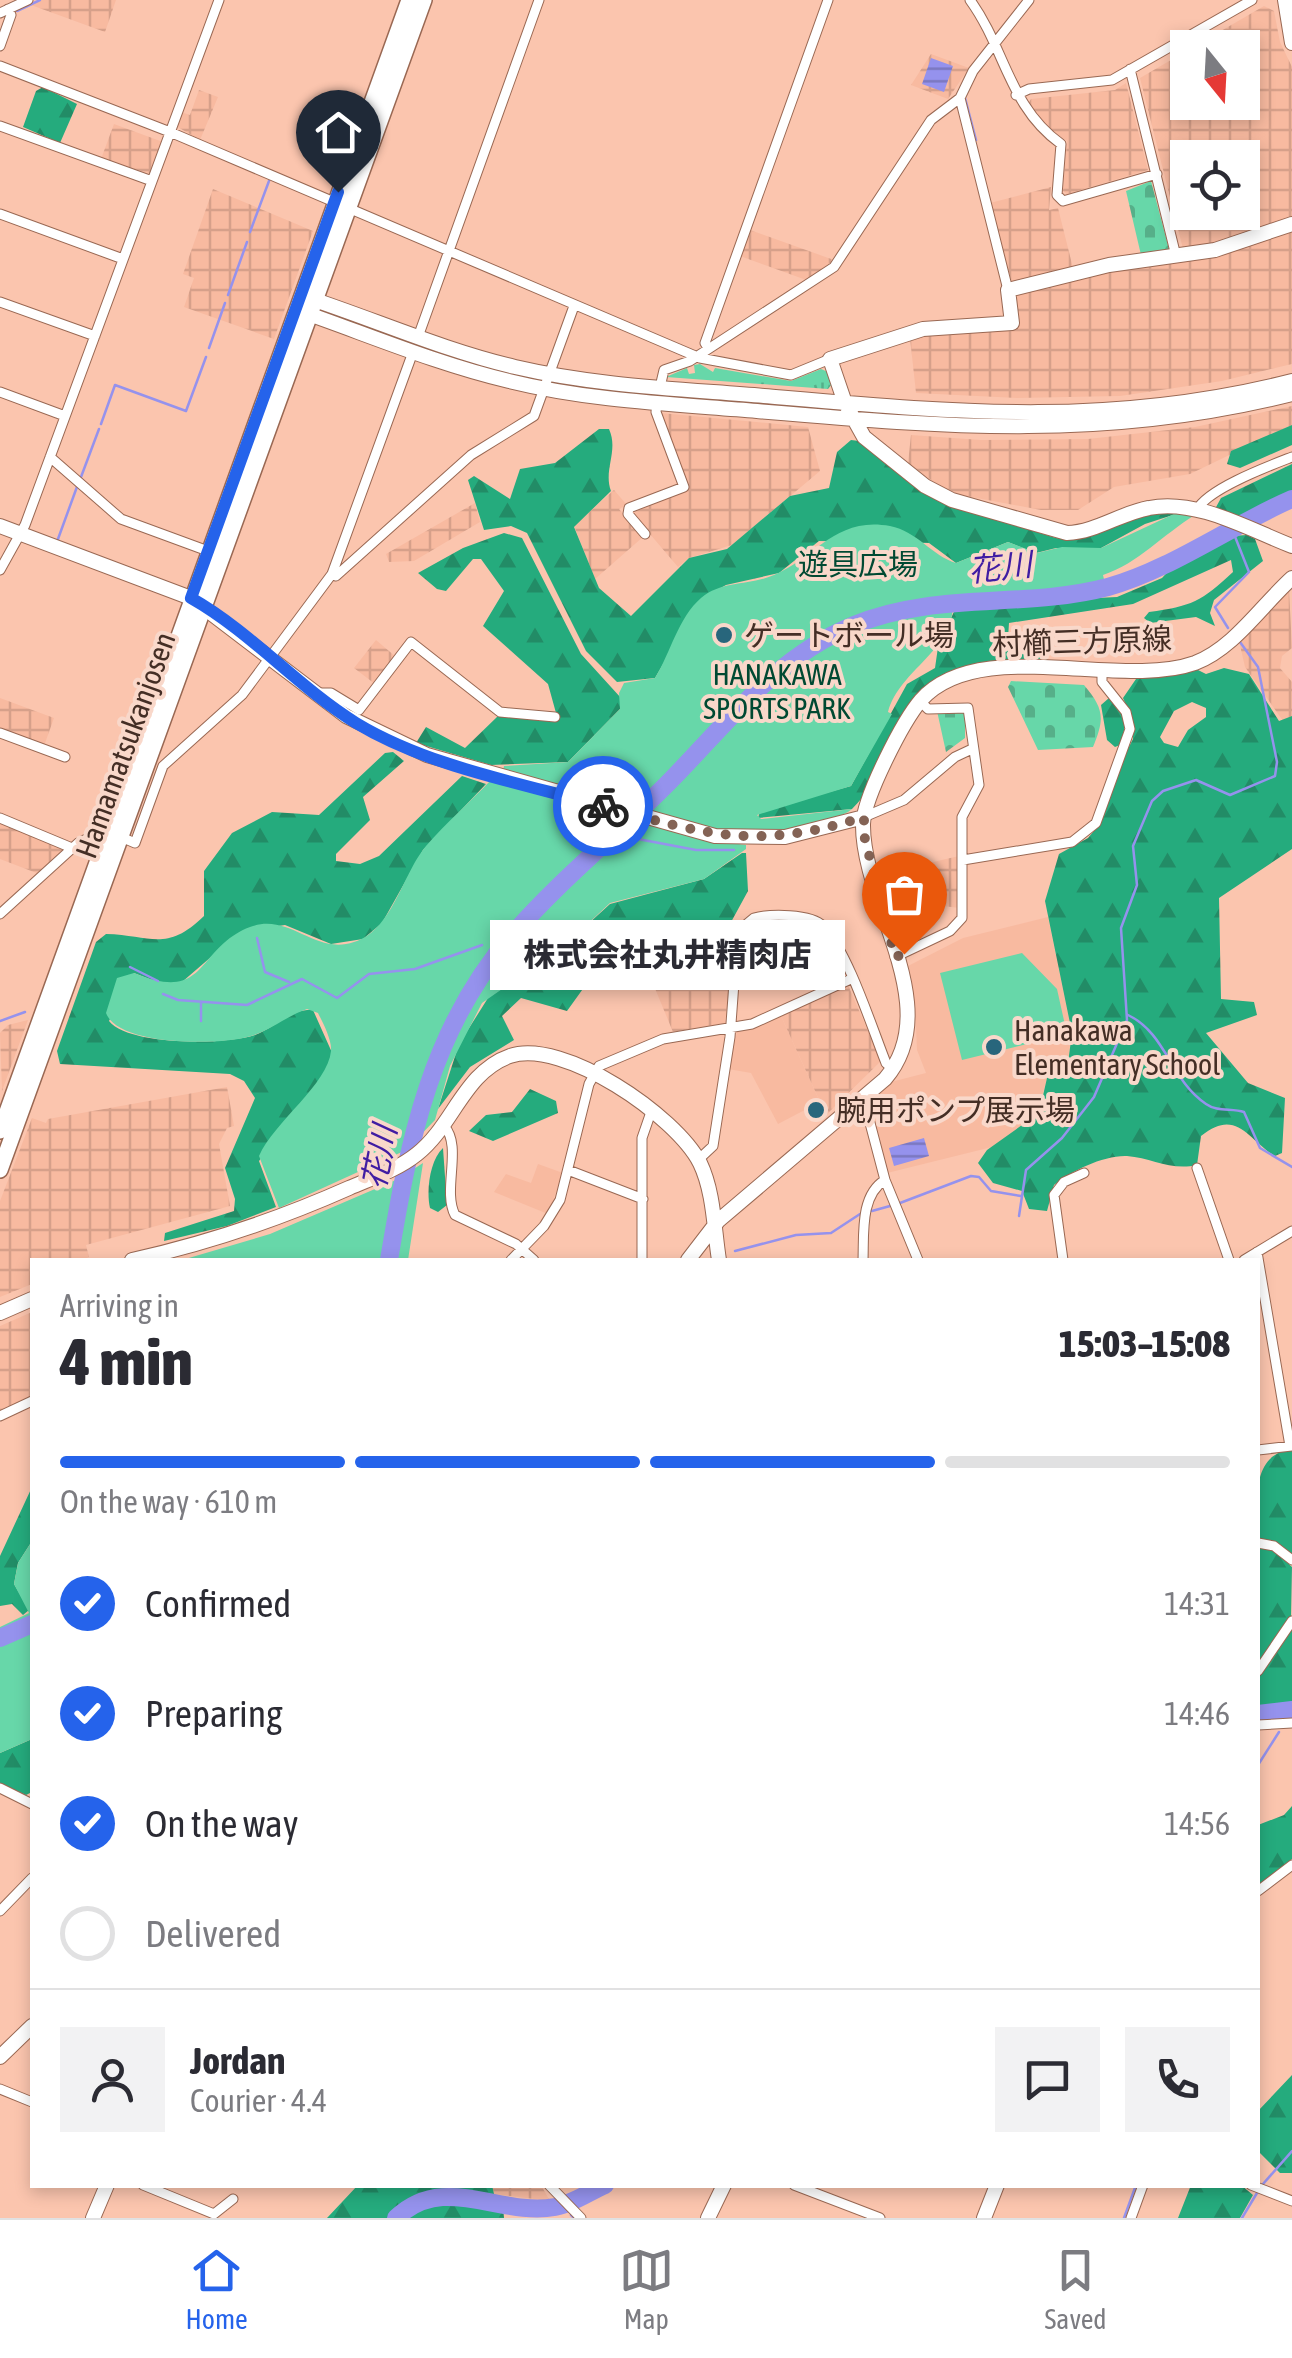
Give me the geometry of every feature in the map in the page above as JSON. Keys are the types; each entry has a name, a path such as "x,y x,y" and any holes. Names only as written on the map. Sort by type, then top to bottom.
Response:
{"main road":[{"name":"Hamamatsukanjosen","path":"0,1170 113,838 341,205 408,0"},
{"name":"Hamamatsukanjosen","path":"341,205 424,0"},
{"name":"Hamamatsukanjosen","path":"198,602 208,551 305,305"},
{"name":"Hamamatsukanjosen","path":"0,1130 113,838"}],"street":[{"path":"0,46 11,16 4,11 28,0"},
{"path":"0,570 20,534 50,457 219,0"},
{"path":"2,908 72,848 95,835 136,842 163,766 232,706 332,574 539,0"},
{"path":"708,348 704,343 828,0"},
{"path":"970,0 1016,96 1030,118 1060,144 1056,195 1064,201 1157,174"},
{"path":"645,534 628,514 629,508 684,488 656,412 664,370 696,357 834,267 930,120 960,98 967,79 1028,0"},
{"path":"1016,96 1029,90 1112,80 1252,0"},
{"path":"1285,0 1292,43"},
{"path":"0,66 170,132 696,357 791,375 923,329 1012,324 1008,290 960,98"},
{"path":"1130,69 1176,256"},
{"path":"0,126 152,181"},
{"path":"0,214 123,259"},
{"path":"1008,290 1109,265 1233,246 1292,224"},
{"path":"0,302 94,336"},
{"path":"305,305 415,344 547,382 854,419 982,428 1088,427 1193,415 1292,394"},
{"path":"332,574 336,576 481,448 531,419 574,306"},
{"path":"830,359 845,403 866,439 942,497 1057,532 1086,531 1158,506 1197,510 1292,546"},
{"path":"658,395 982,413 1087,414 1191,402 1292,381"},
{"path":"0,392 65,416"},
{"path":"50,457 121,519 208,551"},
{"path":"1197,510 1220,491 1292,457"},
{"path":"0,526 198,602 318,696 368,730 415,751 701,833 757,839 813,832 864,817 904,800 955,757 972,749"},
{"name":"村櫛三方原線","path":"920,701 947,682 982,672 1169,668 1206,658 1292,578"},
{"path":"318,696 321,691 331,693 359,710 411,642 500,712 555,716"},
{"path":"963,860 1072,842 1096,824 1130,729 1126,712 1102,682 1102,669"},
{"path":"689,1258 714,1225 856,1104 893,1068 904,1049 909,1023 864,835 864,817 900,732 920,701 928,709 968,708 979,785 962,817 964,912 959,923 895,957"},
{"path":"0,732 65,757"},
{"path":"0,818 72,848"},
{"path":"698,1160 713,1146 730,1030 738,934 754,918 820,922 852,979 886,1064 893,1068"},
{"path":"514,1258 555,1209 599,1066 663,1039 730,1030 852,979"},
{"path":"140,1258 248,1231 394,1168 420,1152 444,1126 479,1076 508,1057 531,1052 555,1054 594,1075 678,1133 698,1160 719,1258"},
{"path":"856,1104 870,1122 885,1180 917,1258"},
{"path":"642,1258 642,1138 652,1112"},
{"path":"444,1126 450,1136 452,1211 459,1219 522,1249 532,1258"},
{"path":"1197,1168 1228,1258"},
{"path":"568,1170 643,1199"},
{"path":"1064,1258 1054,1194 1064,1182 1084,1173"},
{"path":"863,1258 864,1218 870,1199 885,1180"},
{"path":"1247,1258 1292,1231"},
{"path":"1257,1252 1258,1258"},
{"path":"1260,1269 1291,1446 1260,1450"},
{"path":"0,1313 30,1301"},
{"path":"0,1416 30,1402"},
{"path":"1260,1543 1274,1546 1292,1560"},
{"path":"1260,1668 1292,1621"},
{"path":"1260,1726 1292,1723"},
{"path":"0,1788 30,1803"},
{"path":"1260,1889 1292,1865"},
{"path":"0,1910 30,1880"},
{"path":"0,2057 30,2028"},
{"path":"0,2089 30,2101"},
{"path":"93,2218 106,2188"},
{"path":"149,2188 198,2213 214,2214 232,2199"},
{"path":"552,2188 581,2218"},
{"path":"708,2218 723,2188"},
{"path":"802,2188 880,2218"},
{"path":"984,2218 996,2188"},
{"path":"1131,2218 1143,2188"},
{"path":"1259,2188 1292,2201"}],"shaded area":[{"path":"42,0 116,0 105,32 31,5"},
{"path":"1264,6 1274,11 1280,42 1292,67 1292,217 1260,229 1260,140 1170,140 1170,197 1140,78 1170,60 1170,120 1260,120 1260,30 1223,30"},
{"path":"931,54 969,68 948,99 911,85"},
{"path":"931,58 953,66 944,92 922,84"},
{"path":"1126,83 1148,170 1067,194 1063,191 1067,141 1047,127 1028,104 1031,99 1115,90"},
{"path":"199,90 218,97 200,140 176,126 181,112 190,115"},
{"path":"114,124 163,142 151,174 101,159"},
{"path":"1051,187 1049,210 1058,208 1073,268 1012,283 990,203"},
{"path":"213,189 313,231 274,339 184,307 194,278 183,274"},
{"path":"750,230 834,260 809,281 740,256"},
{"path":"1178,230 1258,230 1232,240 1183,249"},
{"path":"1292,230 1292,364 1222,381 1120,396 1017,398 916,393 910,338 936,332 1017,328 1017,294 1110,271 1217,256"},
{"path":"1292,406 1292,425 1190,474 1114,487 1078,510 1041,510 961,495 938,485 908,463 911,435 981,440 1088,439 1195,427"},
{"path":"661,413 808,427 820,471 732,545 689,558 678,567 632,513 689,489"},
{"path":"614,490 627,505 619,509 643,537 595,579 574,526"},
{"path":"475,503 480,522 414,561 389,562 386,554"},
{"path":"1289,590 1292,648 1282,656 1280,668 1292,682 1292,716 1283,721 1245,667 1239,641"},
{"path":"376,640 396,657 375,684 354,668"},
{"path":"0,698 54,718 44,746 0,730"},
{"path":"0,822 66,849 39,874 0,859"},
{"path":"959,856 961,908 922,904 920,865"},
{"name":"Hanakawa Elementary School","path":"1048,917 1072,1033 1066,1072 1047,1079 1036,1116 992,1147 887,1173 866,1104 891,1082 926,1073 917,1050 915,1003 906,967 963,938"},
{"path":"724,937 731,968 725,1023 673,1032 649,974 697,944"},
{"path":"848,985 881,1061 826,1115 781,1016"},
{"path":"781,1016 820,1102 778,1124 751,1073 728,1069 737,1032"},
{"path":"28,1020 2,1091 0,1033 8,1025"},
{"path":"227,1087 234,1126 227,1128 219,1144 230,1206 86,1245 87,1258 30,1258 30,1285 0,1297 0,1201 32,1118 46,1123 48,1119"},
{"path":"924,1138 929,1156 894,1166 889,1148"},
{"path":"538,1164 563,1173 548,1214 494,1192 506,1174 531,1183"},
{"path":"30,1313 30,1398 0,1412 0,1326"},
{"path":"493,2188 543,2188 550,2201 494,2194"}],"green space":[{"path":"43,87 77,104 60,143 23,127 36,91"},
{"path":"1151,181 1169,249 1141,255 1126,191"},
{"path":"700,364 713,372 715,368 791,381 821,369 828,372 832,384 828,389 666,377 687,368 689,374 695,373 694,365"},
{"path":"1292,425 1292,445 1240,468 1227,464 1231,451"},
{"path":"599,429 609,429 612,437 611,491 574,527 599,588 631,616 689,558 727,549 790,496 829,488 837,452 851,440 859,441 940,502 1056,538 1067,539 1158,512 1176,514 1145,524 1101,548 1056,548 1036,553 1008,542 956,563 929,543 819,541 779,573 726,585 701,599 655,678 617,682 586,651 527,533 511,526 484,530 468,480 474,476 510,499 520,469 555,463"},
{"path":"1292,464 1292,494 1238,516 1215,509 1221,498"},
{"name":"HANAKAWA SPORTS PARK","path":"1176,513 1195,515 1139,556 1103,575 1105,584 1021,597 953,599 946,632 894,697 888,712 892,714 851,786 757,815 761,819 852,809 848,812 797,829 770,832 635,820 700,839 746,845 746,849 704,879 610,903 565,945 482,1003 450,1066 435,1120 411,1145 406,1174 423,1163 408,1258 189,1258 270,1234 396,1180 404,1151 279,1208 259,1156 328,1064 330,1042 318,1013 307,1009 258,1033 236,1039 171,1041 129,1032 114,1024 106,1013 117,978 134,973 158,981 189,978 232,936 263,924 333,944 362,939 385,918 426,846 491,780 628,819 637,811 503,771 504,766 568,762 620,709 619,693 624,683 655,678 681,625 701,598 718,588 774,575 841,532 871,524 890,526 956,563 1008,542 1037,553 1062,547 1101,548"},
{"path":"504,533 522,538 581,654 621,698 620,709 568,762 491,765 416,743 426,727 465,748 498,716 556,713 548,684 483,626 504,591 481,559 473,559 446,591 437,589 418,573 463,548"},
{"path":"1231,536 1255,539 1263,561 1214,600 1210,613 1215,626 1196,617 1150,623 1144,618 1149,612 1186,605 1204,596 1233,572 1231,560 1133,604 1009,623 1008,638 1024,649 1047,652 1047,660 966,668 933,681 904,713 877,773 852,809 758,818 760,811 851,786 907,684 935,668 938,647 957,605 1117,597 1162,578 1176,563"},
{"path":"1224,668 1249,674 1279,721 1292,716 1292,849 1219,898 1221,999 1254,1002 1257,1015 1206,1033 1248,1083 1285,1098 1282,1153 1275,1156 1241,1129 1224,1125 1201,1136 1197,1165 1170,1165 1127,1156 1108,1158 1079,1169 1054,1185 1047,1211 1029,1209 1022,1191 993,1183 978,1163 987,1150 1039,1113 1047,1078 1067,1070 1072,1033 1045,901 1059,854 1088,838 1099,825 1111,782 1133,739 1133,720 1123,698 1136,679 1196,669 1206,674","holes":["1192,702 1206,708 1206,717 1188,730 1178,747 1164,743 1160,737 1174,711"]},
{"path":"1011,681 1084,685 1100,714 1093,747 1038,750 1008,687"},
{"path":"1109,698 1122,714 1124,725 1120,745 1115,747 1107,740 1101,705"},
{"path":"965,710 965,738 946,752 937,711"},
{"path":"393,752 404,761 363,797 370,820 336,854 336,861 360,864 379,856 462,776 486,784 423,850 382,923 363,939 331,944 285,925 240,932 182,982 162,984 134,973 109,1021 120,1029 156,1039 223,1041 255,1035 291,1015 313,1010 338,1066 259,1161 276,1207 227,1226 164,1241 165,1233 234,1211 235,1199 225,1168 255,1098 244,1081 230,1074 60,1064 57,1051 96,942 106,934 158,939 179,935 204,916 204,871 232,833 272,812 319,815 385,753"},
{"path":"746,853 748,891 724,935 697,944 649,974 585,986 567,1011 521,998 502,1016 514,1040 470,1067 438,1109 459,1044 488,998 565,945 610,904 704,879"},
{"path":"1022,953 1057,989 1067,1034 962,1060 940,973"},
{"path":"530,1089 556,1101 558,1113 493,1141 469,1131 486,1115 512,1112"},
{"path":"443,1148 447,1205 438,1212 430,1208 429,1184 435,1160"},
{"path":"1292,1449 1292,1555 1275,1543 1260,1540 1260,1478 1268,1461"},
{"path":"30,1491 30,1544 18,1563 14,1584 29,1610 23,1615 12,1604 0,1606 0,1556"},
{"path":"30,1544 30,1740 0,1753 0,1627 29,1613 14,1584 18,1563"},
{"path":"1260,1546 1273,1549 1292,1567 1291,1617 1260,1662"},
{"path":"1292,1627 1292,1705 1260,1708 1260,1674"},
{"path":"30,1740 30,1793 26,1795 0,1783 0,1753"},
{"path":"1292,1806 1292,1859 1260,1885 1260,1824 1284,1815"},
{"path":"1292,2075 1292,2173 1280,2173 1260,2153 1260,2109"},
{"path":"355,2188 493,2188 494,2194 439,2192 413,2201 390,2218 327,2218"},
{"path":"1190,2188 1245,2188 1253,2195 1240,2218 1178,2218"},
{"path":"440,2200 503,2206 504,2218 401,2218 416,2207"}],"waterway":[{"path":"17,11 40,0"},
{"path":"965,98 976,140"},
{"path":"250,232 269,181"},
{"path":"228,295 247,242"},
{"path":"209,348 225,303"},
{"path":"101,424 115,385 186,411 206,357"},
{"path":"81,477 99,429"},
{"path":"58,539 78,484"},
{"name":"花川","path":"389,1258 405,1172 428,1087 462,1007 486,969 552,893 777,673 826,638 885,615 916,608 1076,594 1108,587 1178,559 1292,499"},
{"path":"1228,628 1215,607 1249,572 1232,529"},
{"path":"1019,1216 1026,1170 1062,1138 1094,1097 1127,1020 1121,928 1137,885 1133,846 1152,801 1163,791 1196,780 1230,795 1275,776 1277,762 1258,667 1240,642"},
{"path":"617,834 625,836"},
{"path":"638,839 696,850 734,850"},
{"path":"257,938 265,972 289,982"},
{"path":"163,994 178,1000 247,1005 302,979 337,998 369,974 415,969 482,945"},
{"path":"490,950 496,955"},
{"path":"130,967 158,981"},
{"path":"201,1003 201,1021"},
{"path":"0,1021 25,1012"},
{"path":"1128,1015 1152,1034 1194,1094 1210,1106 1244,1112 1260,1148 1292,1167"},
{"path":"900,1203 971,1176 979,1177 991,1191 1021,1196"},
{"path":"872,1211 890,1206"},
{"path":"735,1251 796,1235 831,1233 860,1214"},
{"name":"花川","path":"0,1638 30,1625"},
{"path":"1260,1714 1292,1710"},
{"path":"1260,1762 1279,1732"},
{"path":"1263,2184 1292,2151"},
{"path":"396,2218 433,2198 555,2207 599,2188"},
{"path":"1124,2218 1135,2188"},
{"path":"1242,2218 1257,2193"},
{"path":"571,2215 574,2218"}],"way so far":[{"path":"603,806 701,833 743,838 799,835 864,817 864,835 895,957 904,954"}],"place":[{"name":"ゲートボール場","path":"724,635"},
{"name":"株式会社丸井精肉店","path":"904,954"},
{"name":"Hanakawa Elementary School","path":"994,1047"},
{"name":"腕用ポンプ展示場","path":"816,1110"}],"route":[{"path":"338,192 191,598 335,709 379,736 428,756 603,806"}],"park label":[{"name":"遊具広場","path":"858,564"}]}
